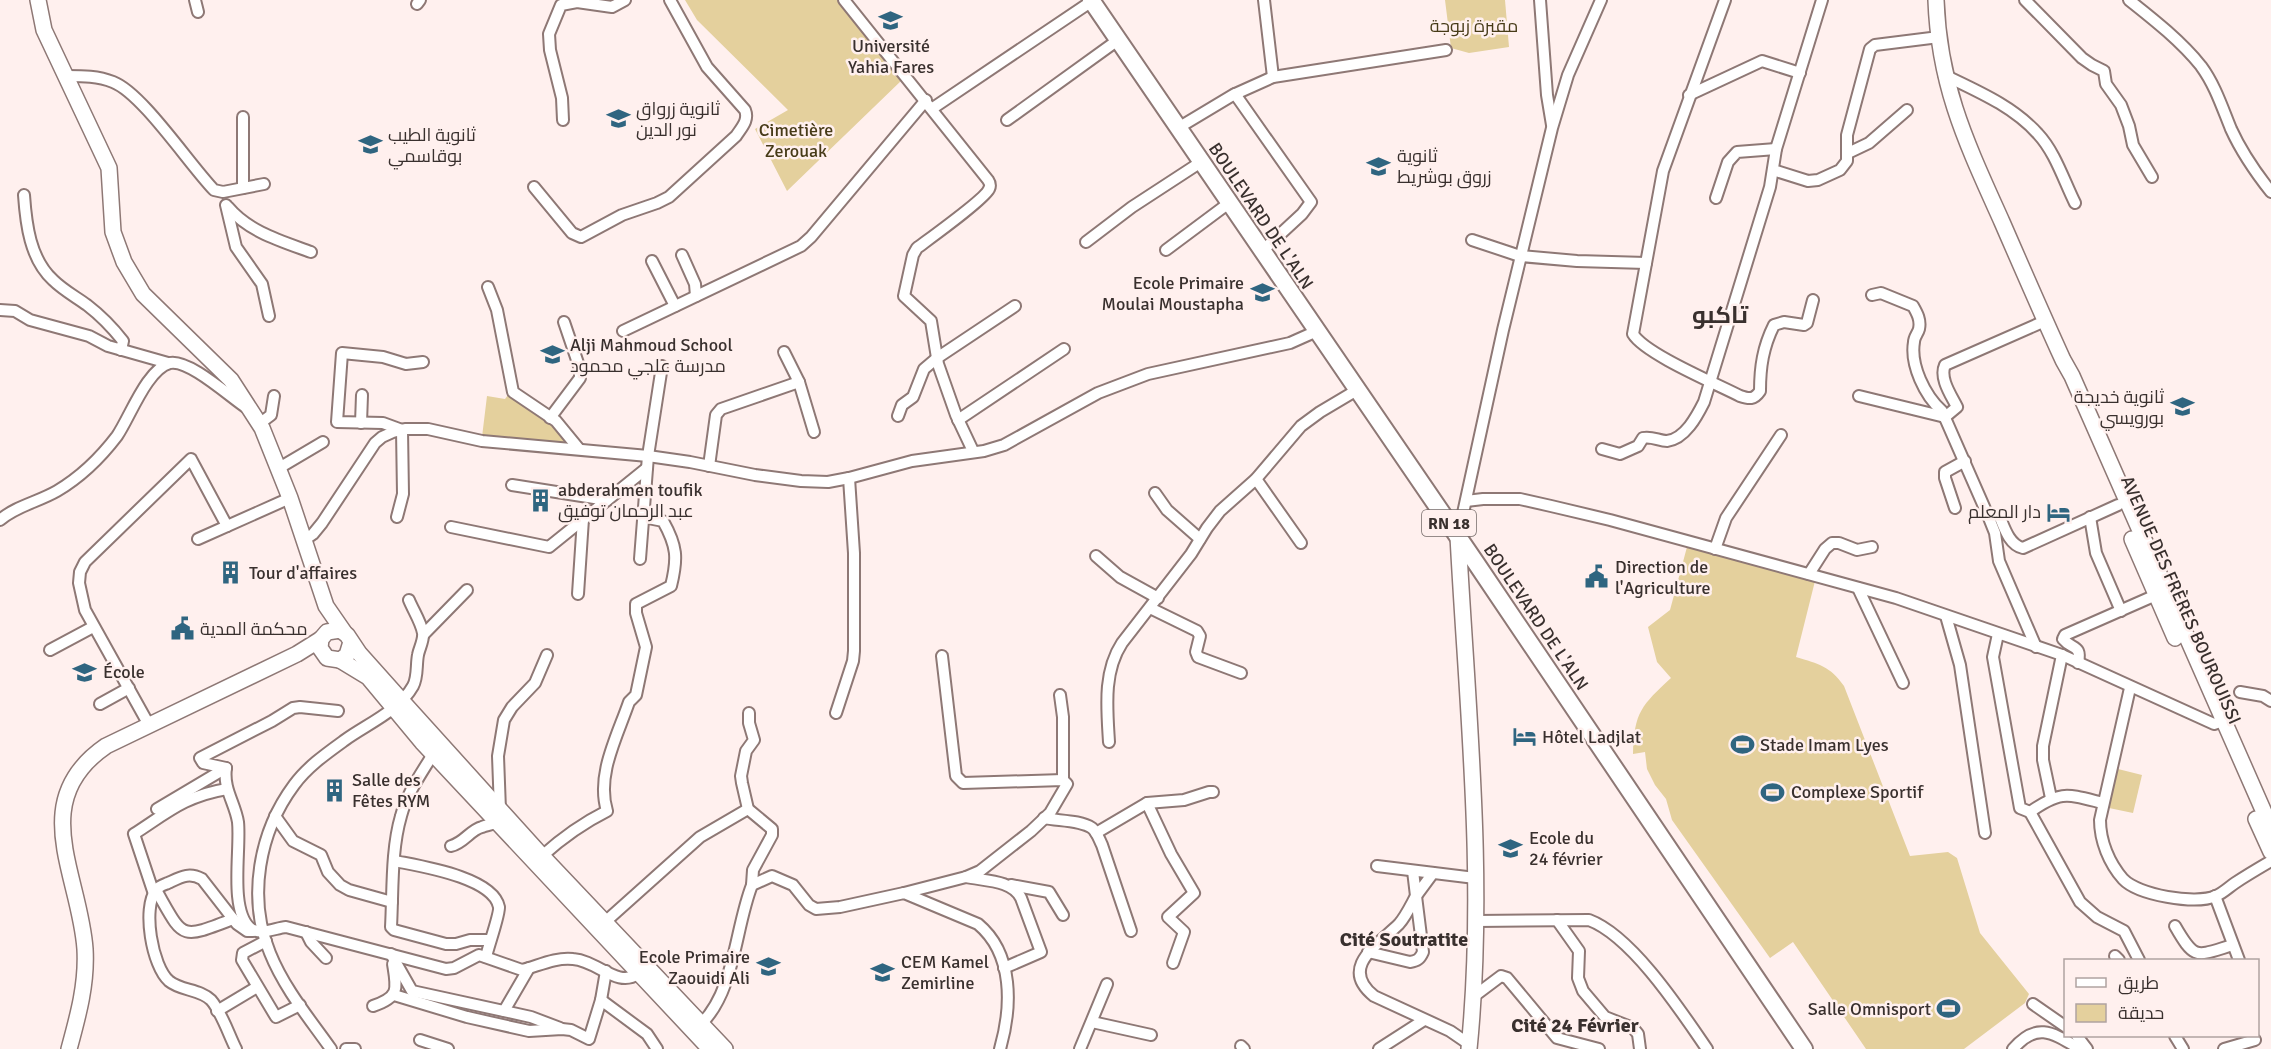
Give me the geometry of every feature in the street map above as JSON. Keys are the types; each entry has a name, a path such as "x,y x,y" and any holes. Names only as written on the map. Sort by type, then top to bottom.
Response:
{"main road":[{"path":"38,0 44,30 109,168 113,232 124,262 142,294 231,380 255,417 279,468 326,606 433,754 543,856 725,1049"},
{"path":"1936,0 1944,75 1964,139 2072,376 2218,722 2271,828"},
{"name":"BOULEVARD DE L'ALN","path":"1091,1 1458,536 1804,1049"},
{"name":"AVENUE DES FRÈRES BOUROUISSI","path":"2063,360 2064,376 2156,595 2218,722 2271,852"},
{"path":"1458,536 1476,921 1476,956 1469,1046"},
{"path":"326,606 321,652 368,677 397,704 638,974 710,1049"},
{"path":"78,1049 89,1008 95,966 91,922 72,840 71,822 74,804 87,777 101,762 159,724 297,654 331,630 347,637"},
{"path":"69,1049 83,992 85,952 82,925 62,841 61,820 65,800 78,772 106,746 298,663 319,656 334,659 347,655 347,637"}],"street":[{"path":"195,0 198,12"},
{"path":"563,120 562,98 549,42 549,34 556,14 561,5 577,2 612,7 624,0"},
{"path":"534,187 572,233 581,237 622,215 669,197 736,136 745,124 747,116 745,110 707,68 670,0"},
{"path":"844,0 929,104 988,180 990,186 989,190 917,248 913,255 904,296 931,321 937,358 958,420 973,452"},
{"path":"1263,0 1274,77"},
{"path":"1540,0 1547,95 1552,128"},
{"path":"1458,536 1520,256 1552,128 1568,75 1601,0"},
{"path":"1725,0 1663,171 1633,334 1635,338 1678,365 1748,399 1760,392 1760,364 1767,339 1774,325 1784,322 1804,326 1807,323 1813,300"},
{"path":"1602,449 1620,453 1638,446 1643,438 1654,437 1665,441 1674,439 1694,420 1704,402 1770,187 1776,149 1822,0"},
{"path":"2025,0 2082,58 2092,66 2104,71 2106,84 2121,105 2133,145 2152,177"},
{"path":"2128,0 2180,44 2200,66 2216,92 2232,131 2271,192"},
{"path":"623,331 801,246 929,104 1091,1"},
{"path":"1773,170 1808,181 1818,180 1840,170 1847,161 1847,135 1870,49 1875,45 1939,37"},
{"path":"1006,120 1118,40"},
{"path":"1178,128 1235,94 1274,77 1446,50"},
{"path":"1689,95 1762,61 1800,73"},
{"path":"1944,75 1994,100 2038,134 2047,146 2075,203"},
{"path":"67,76 97,77 115,83 133,95 237,218 271,237 311,252"},
{"path":"1235,94 1311,202 1302,214 1262,251"},
{"path":"1848,153 1869,142 1907,110"},
{"path":"243,117 243,188"},
{"path":"1716,198 1728,162 1737,152 1776,149"},
{"path":"1086,242 1132,207 1201,162"},
{"path":"214,190 223,192 264,184"},
{"path":"24,195 28,231 45,269 52,280 89,306 112,327 123,341 121,350"},
{"path":"1166,250 1229,203"},
{"path":"226,205 236,247 262,284 269,316"},
{"path":"1472,240 1520,256 1646,263"},
{"path":"682,255 695,284 696,296"},
{"path":"652,261 675,306"},
{"path":"488,287 497,310 513,392 556,421 579,448"},
{"path":"1872,295 1881,293 1913,306 1919,319 1919,329 1914,342 1921,382 1931,400 1942,411 1965,461 1995,533 2000,561 2036,647"},
{"path":"898,416 902,405 913,397 924,369 1015,306"},
{"path":"0,310 15,311 30,320 89,336 121,350 168,363 180,362 192,368 255,417 271,415 274,396"},
{"path":"1945,417 1957,407 1944,378 1942,371 1945,365 2045,321"},
{"path":"550,418 580,378 580,369 564,322"},
{"path":"303,541 322,523 375,442 402,430 428,429 482,441 648,456 755,475 828,482 912,461 1004,445 1098,393 1130,380 1290,343 1317,331"},
{"path":"958,420 1064,349"},
{"path":"784,352 799,382 814,432"},
{"path":"402,430 383,423 337,422 342,353 383,357 406,364 423,362"},
{"path":"0,520 57,491 77,477 103,453 118,435 157,370 168,363"},
{"path":"640,559 648,456 662,366"},
{"path":"709,466 716,415 721,410 799,382"},
{"path":"1109,742 1107,696 1111,666 1122,643 1191,554 1220,511 1256,478 1301,426 1357,390"},
{"path":"361,423 362,395"},
{"path":"1859,396 1945,417"},
{"path":"397,517 403,494 402,430"},
{"path":"1715,549 1726,518 1781,435"},
{"path":"279,468 323,442"},
{"path":"159,724 129,688 93,627 85,610 78,584 80,572 85,562 191,459 227,526"},
{"path":"1955,508 1945,472 1965,461"},
{"path":"451,527 549,547 647,468"},
{"path":"836,713 848,680 854,651 854,553 849,478"},
{"path":"1256,478 1301,543"},
{"path":"512,485 607,500"},
{"path":"1155,493 1167,510 1200,539"},
{"path":"198,539 290,498"},
{"path":"1466,501 1520,499 1610,520 1858,588 2062,656 2130,688 2218,722"},
{"path":"1998,515 2012,542 2017,547 2023,548 2118,505"},
{"path":"543,856 560,840 607,811 603,783 606,769 628,702 636,695 646,647 636,613 636,603 670,586 675,571 676,553 663,521 643,517"},
{"path":"2090,518 2096,553 2121,611"},
{"path":"578,594 583,519"},
{"path":"1809,574 1825,549 1832,543 1839,543 1857,550 1872,547"},
{"path":"1096,556 1120,577 1158,598"},
{"path":"1858,588 1903,683"},
{"path":"331,1049 283,981 262,935 258,898 260,871 269,828 296,783 324,755 397,704 412,688 417,656 424,634 467,590"},
{"path":"2078,663 2080,654 2063,639 2065,635 2156,595"},
{"path":"409,600 424,634"},
{"path":"1150,608 1197,631 1200,636 1196,652 1198,657 1241,674"},
{"path":"1946,616 1960,665 1985,833"},
{"path":"50,650 93,627"},
{"path":"1998,634 1993,657 2020,808 2030,812 2080,902 2097,917 2124,931 2138,959"},
{"path":"451,846 460,844 482,827 488,826 498,816 498,756 504,720 512,707 535,683 547,655"},
{"path":"942,656 952,749 956,776 959,780 963,783 1063,780"},
{"path":"2050,798 2044,769 2043,746 2062,656"},
{"path":"100,704 129,688"},
{"path":"2130,688 2100,820 2102,838 2117,871 2125,881 2178,900 2196,900 2215,896 2271,861"},
{"path":"2240,692 2263,696 2271,700"},
{"path":"752,885 772,876 793,885 809,905 816,909 847,906 904,893 966,877 980,871 1050,813 1066,784 1063,780 1063,717 1060,695"},
{"path":"226,768 203,763 200,758 293,708 300,706 338,711"},
{"path":"701,1024 715,1006 725,980 752,885 753,870 772,835 772,829 748,809 741,776 746,751 754,740 748,723 749,713"},
{"path":"433,754 410,792 401,814 395,861 391,927 394,930 446,944 489,940"},
{"path":"226,768 224,779 238,824 240,908 249,927 262,935"},
{"path":"157,809 226,768"},
{"path":"227,789 206,792 186,800 134,834 155,892 176,924 185,932 198,932 233,919"},
{"path":"1096,833 1147,803 1184,800 1213,792"},
{"path":"2030,812 2050,798 2060,795 2103,803"},
{"path":"1147,803 1171,854 1194,893 1168,917 1184,932 1173,963"},
{"path":"605,922 700,837 748,809"},
{"path":"275,816 293,841 321,855 328,872 340,885 349,890 392,902"},
{"path":"1044,818 1081,825 1091,828 1096,833 1102,844 1131,931"},
{"path":"395,861 464,877 495,900 499,910 486,957"},
{"path":"1377,866 1475,878"},
{"path":"1368,952 1410,962 1421,957 1423,952 1413,871"},
{"path":"1433,873 1401,922 1363,958 1360,972 1362,982 1366,990 1374,996 1462,1038 1469,1046"},
{"path":"155,892 184,876 196,876 202,879 242,928 262,935"},
{"path":"966,877 1049,892 1063,915"},
{"path":"1004,968 1039,955 1042,949 1017,891 1008,885"},
{"path":"155,892 150,931 155,959 171,982 210,999 236,1049"},
{"path":"904,893 978,924 988,933 998,948 1007,979 1006,1021 1000,1049"},
{"path":"2215,896 2239,959"},
{"path":"1557,920 1579,951 1578,978 1583,991 1605,1017 1633,1028 1638,1034 1640,1049"},
{"path":"1476,921 1589,920 1612,931 1626,944 1668,995 1707,1049"},
{"path":"2175,926 2188,949 2202,954 2233,945"},
{"path":"300,1005 276,1017 257,987 242,956 262,935 286,927 446,969 454,968 479,955 522,970 533,965 574,958 606,970 624,980 638,974"},
{"path":"306,932 315,947 326,958"},
{"path":"373,1006 383,1003 394,995 397,988 391,954"},
{"path":"391,954 412,991 531,1017 562,1029"},
{"path":"504,1011 529,968"},
{"path":"394,995 467,1017 529,1031 571,1030 590,1044 606,970"},
{"path":"1473,996 1501,976 1507,978 1557,1038 1599,1049"},
{"path":"1080,1049 1107,984"},
{"path":"217,1011 257,987"},
{"path":"601,1000 647,1034 657,1049"},
{"path":"2033,1004 2064,1026"},
{"path":"1379,1049 1424,1020"},
{"path":"1092,1022 1151,1035"},
{"path":"2013,1049 2022,1039 2032,1033 2043,1031 2052,1033 2080,1049"},
{"path":"420,1040 448,1049"},
{"path":"2224,1049 2255,1041"},
{"path":"346,1049 355,1049"}],"green space":[{"name":"Cimetière Zerouak","path":"685,0 837,0 885,54 903,79 787,191 755,129 788,110 697,20"},
{"name":"مقبرة زبوجة","path":"1445,0 1505,0 1509,47 1469,53 1451,48"},
{"path":"508,395 554,424 567,440 567,444 482,437 487,396 505,399"},
{"name":"Complexe Sportif","path":"1687,547 1815,581 1796,657 1823,667 1834,674 1844,686 1910,856 1948,852 1957,858 1980,933 2029,994 2025,1003 1964,1049 1866,1049 1793,942 1770,958 1672,820 1666,799 1655,785 1647,769 1645,752 1633,754 1635,728 1642,710 1653,695 1671,678 1657,662 1648,627 1670,610"},
{"path":"2118,769 2142,775 2133,813 2109,808"}],"place":[{"name":"Université Yahia Fares","path":"891,20"},
{"name":"ثانوية زرواق نور الدين","path":"618,119"},
{"name":"ثانوية الطيب بوقاسمي","path":"370,145"},
{"name":"ثانوية زروق بوشريط","path":"1379,166"},
{"name":"Ecole Primaire Moulai Moustapha","path":"1262,293"},
{"name":"Alji Mahmoud School مدرسة علجي محمود","path":"552,355"},
{"name":"ثانوية خديجة بورويسي","path":"2182,407"},
{"name":"abderahmen toufik عبد الرحمان توفيق","path":"540,500"},
{"name":"دار المعلم","path":"2059,512"},
{"name":"Tour d'affaires","path":"231,573"},
{"name":"Direction de l'Agriculture","path":"1597,577"},
{"name":"محكمة المدية","path":"182,629"},
{"name":"École","path":"85,672"},
{"name":"Hôtel Ladjlat","path":"1524,737"},
{"name":"Stade Imam Lyes","path":"1742,745"},
{"name":"Salle des Fêtes RYM","path":"334,790"},
{"name":"Complexe Sportif","path":"1773,792"},
{"name":"Ecole du 24 février","path":"1511,848"},
{"name":"Ecole Primaire Zaouidi Ali","path":"768,967"},
{"name":"CEM Kamel Zemirline","path":"883,972"},
{"name":"Salle Omnisport","path":"1949,1009"}],"district":[{"name":"تاكبو","path":"1720,315"},
{"name":"Cité Soutratite","path":"1404,939"},
{"name":"Cité 24 Février","path":"1575,1025"}]}
